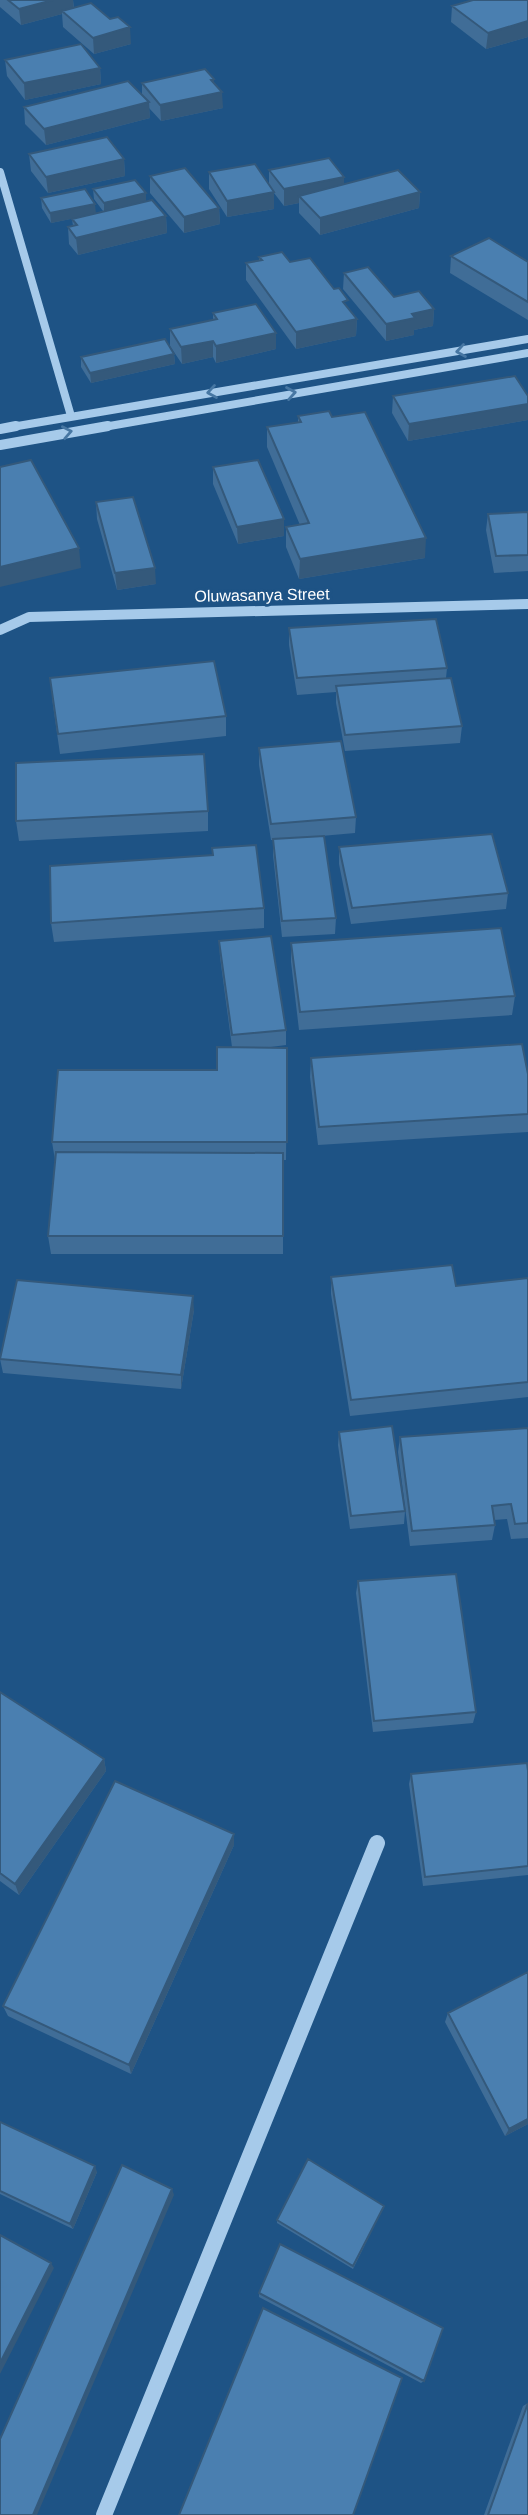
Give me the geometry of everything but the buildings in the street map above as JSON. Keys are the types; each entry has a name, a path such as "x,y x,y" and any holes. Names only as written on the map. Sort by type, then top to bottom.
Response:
{"street":[{"path":"0,172 71,415"},
{"path":"0,429 528,340"},
{"path":"0,445 528,353"},
{"name":"Oluwasanya Street","path":"0,630 29,617 528,604"},
{"path":"104,2515 377,1843"}]}
